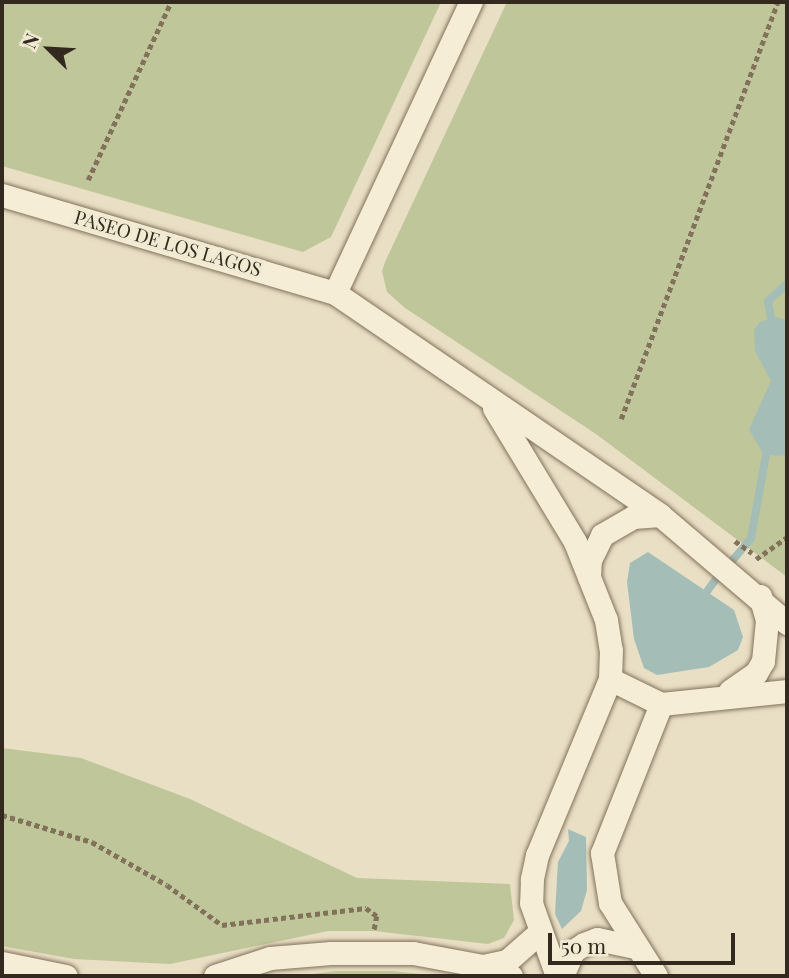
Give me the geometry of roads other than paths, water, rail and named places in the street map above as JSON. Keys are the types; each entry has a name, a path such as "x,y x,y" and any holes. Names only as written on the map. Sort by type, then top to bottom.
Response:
{"street":[{"path":"335,293 471,2"},
{"name":"PASEO DE LOS LAGOS","path":"2,195 335,293 660,514 760,596 787,623"},
{"name":"PASEO DE LOS LAGOS","path":"488,399 549,493 606,620 610,679 537,855 531,903 540,933 560,976"},
{"path":"589,577 590,559 602,535 633,517 660,514"},
{"path":"720,695 742,685 763,661 767,620 760,596"},
{"path":"610,679 661,705 720,695 787,691"},
{"path":"656,976 610,903 602,853 661,705"},
{"path":"483,966 507,961 540,933"},
{"name":"PASEO DE LOS LAGOS","path":"560,976 573,951 597,939 636,947"},
{"path":"215,976 270,958 376,953 412,953 483,966 511,976"},
{"path":"2,963 66,976"}],"water":[{"path":"775,317 787,320 787,455 778,456 763,454 749,429 771,381 755,351 754,330 760,322"},
{"path":"648,552 734,610 743,637 738,650 709,667 657,675 644,668 634,639 627,582 630,563"},
{"path":"568,829 586,837 587,890 581,911 562,929 555,914 558,862 569,841"}],"waterway":[{"path":"772,324 768,301 787,284"},
{"path":"732,561 751,538 768,444"},
{"path":"700,601 719,575"}]}
